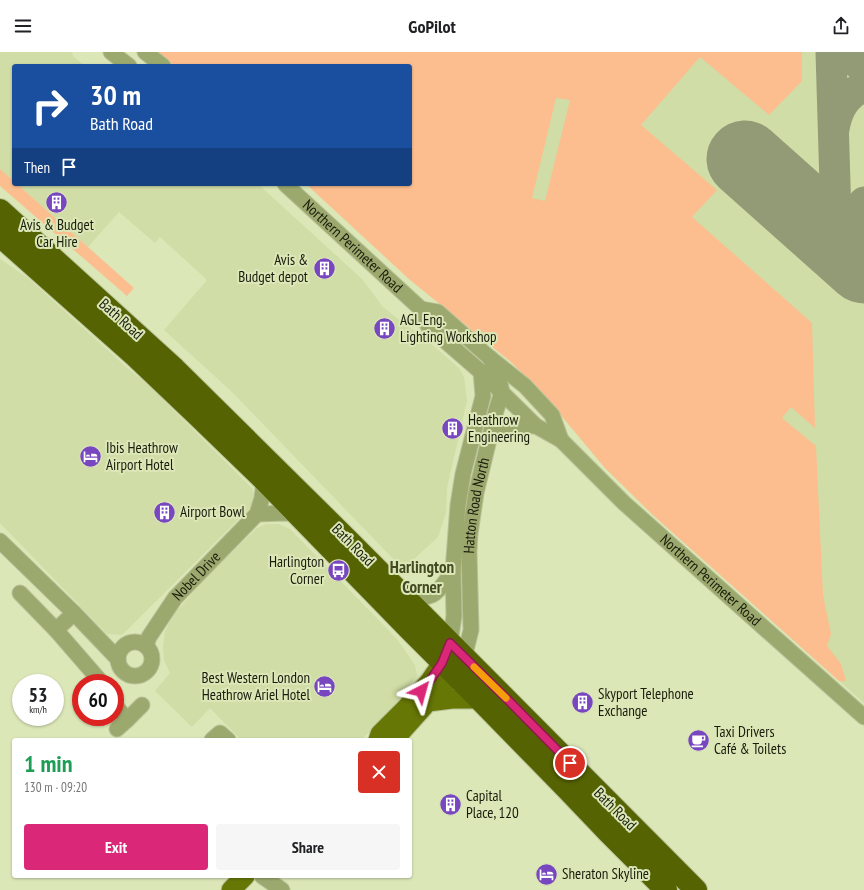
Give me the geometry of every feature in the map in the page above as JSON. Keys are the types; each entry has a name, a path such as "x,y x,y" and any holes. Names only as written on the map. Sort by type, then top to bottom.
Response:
{"highway":[{"name":"Bath Road","path":"0,210 175,368 403,596 452,659 479,699 607,832 666,890"},
{"name":"Bath Road","path":"4,241 135,356 199,416 298,515 452,659 509,701 696,890"}],"main road":[{"path":"396,738 438,692 452,659"},
{"path":"379,738 380,734 452,659"},
{"path":"428,702 452,699 479,699"},
{"path":"231,890 243,878"}],"street":[{"path":"111,52 126,64"},
{"path":"145,52 160,64"},
{"name":"Northern Perimeter Road","path":"287,186 421,308 428,326 481,372 536,426 561,440 624,503 864,717"},
{"name":"Northern Perimeter Road","path":"421,308 438,312 490,358 525,386 552,415 561,440"},
{"path":"490,358 499,379 502,392"},
{"name":"Hatton Road North","path":"452,659 454,616 453,571 458,505 483,396 481,372"},
{"path":"477,418 488,404 502,392 512,387 525,386"},
{"name":"Hatton Road North","path":"452,659 471,630 470,534 476,494 502,392"},
{"path":"490,436 513,425 536,426"},
{"name":"Nobel Drive","path":"146,646 149,637 175,598 257,514 262,498 264,480"},
{"path":"257,514 286,513 298,515"},
{"path":"0,541 74,613 118,659"},
{"path":"403,596 424,597 432,595 438,590 453,571"},
{"path":"20,593 56,630 94,674"},
{"path":"56,630 74,613"},
{"path":"136,642 142,643 146,646 150,650 152,656 149,670 142,675 134,676 126,674 122,670 118,659 119,654 126,645 136,642"},
{"path":"124,722 142,705"},
{"path":"214,738 220,733 226,738"},
{"path":"265,878 282,890"}],"shaded area":[{"path":"0,52 72,52 73,56 83,64 12,64 12,179 0,169"},
{"path":"157,52 802,52 802,81 769,115 700,57 641,125 717,190 692,217 812,323 815,428 791,407 782,418 816,446 823,595 831,634 827,646 841,664 846,681 839,681 654,516 605,468 544,395 511,362 410,280 308,186 412,186 412,64 172,64","holes":["556,98 570,100 545,201 532,198"]},
{"path":"164,52 864,52 864,703 654,516 605,468 544,395 511,362 406,270 410,186 412,186 412,64 375,64"},
{"path":"0,169 12,179 12,186 19,186 134,288 127,296 0,186"},
{"path":"19,186 260,186 362,279 383,307 407,326 419,333 459,368 464,377 467,401 447,489 446,513 438,537 403,569 231,391 164,330 207,280 160,237 155,243 119,212 88,247"},
{"path":"0,259 28,278 150,387 252,488 255,497 252,506 122,635 107,634 0,523"},
{"path":"266,524 279,524 290,529 397,639 415,665 417,675 390,712 363,738 239,738 210,708 192,727 155,691 170,673 164,660 163,647 165,631 175,613 211,572 257,528"}],"taxiway":[{"path":"831,52 836,217 843,238 854,256"},
{"path":"847,52 864,69"},
{"path":"834,129 837,115 847,98 857,90 864,87"},
{"path":"864,202 860,228 864,253"}],"runway":[{"path":"745,159 864,265"}],"slow traffic":[{"path":"474,667 506,698"}],"place":[{"name":"Avis & Budget Car Hire","path":"57,202"},
{"name":"Avis & Budget depot","path":"324,269"},
{"name":"AGL Eng. Lighting Workshop","path":"385,329"},
{"name":"Heathrow Engineering","path":"452,429"},
{"name":"Ibis Heathrow Airport Hotel","path":"91,457"},
{"name":"Airport Bowl","path":"164,512"},
{"name":"Harlington Corner","path":"339,571"},
{"name":"Best Western London Heathrow Ariel Hotel","path":"325,687"},
{"name":"Skyport Telephone Exchange","path":"582,703"},
{"name":"Taxi Drivers Café & Toilets","path":"698,741"},
{"name":"Capital Place, 120","path":"451,805"},
{"name":"Sheraton Skyline","path":"546,874"}],"district":[{"name":"Harlington Corner","path":"422,577"}],"route":[{"path":"421,691 442,663 450,643 570,763"}]}
